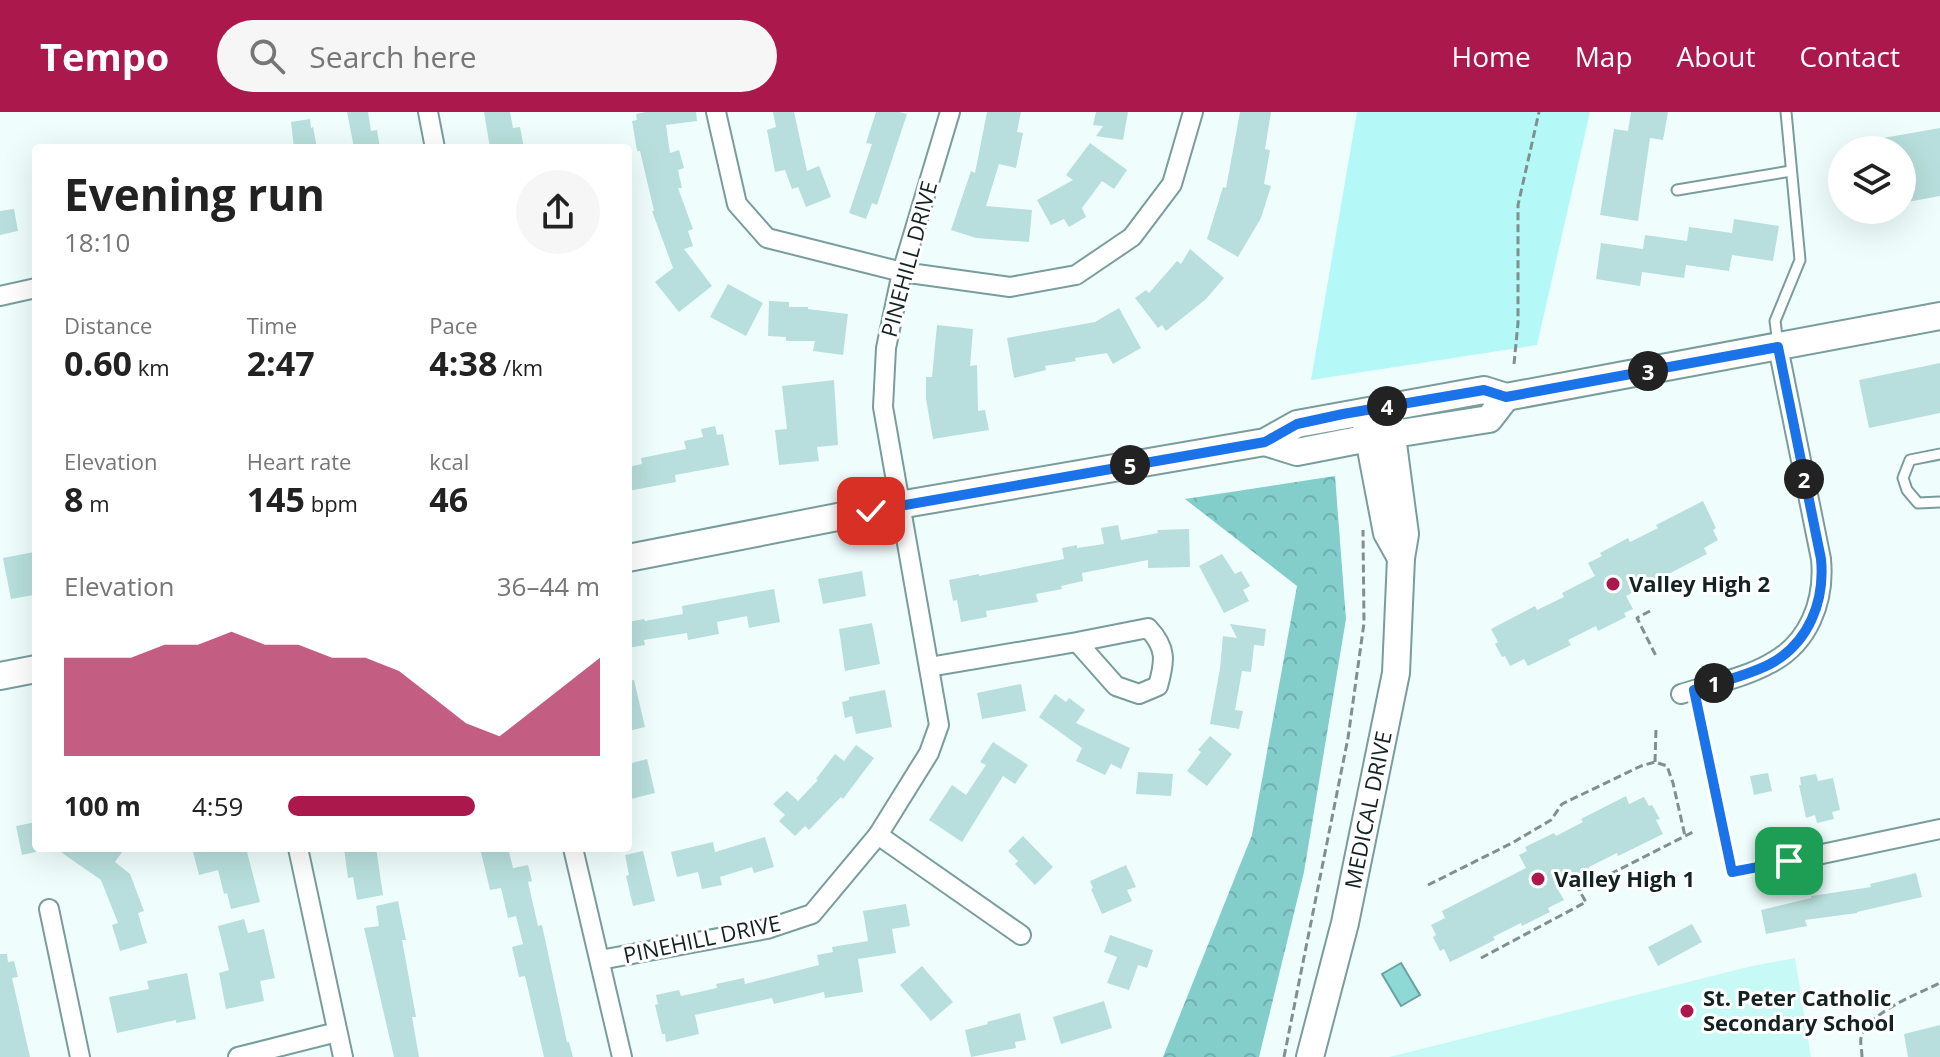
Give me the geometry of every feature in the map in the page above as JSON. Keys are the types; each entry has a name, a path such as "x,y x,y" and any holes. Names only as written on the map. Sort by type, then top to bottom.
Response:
{"main road":[{"path":"632,557 899,505 1265,442 1297,424 1376,408 1484,390 1506,397 1940,316"},
{"path":"1265,442 1297,452 1489,419 1506,397"},
{"name":"MEDICAL DRIVE","path":"1310,1057 1345,923 1396,673 1401,558 1405,534 1376,408"},
{"path":"0,676 32,670"}],"street":[{"path":"428,112 434,144"},
{"path":"716,112 737,204 767,238 902,272 1010,287 1076,275 1132,237 1172,184 1193,112"},
{"name":"PINEHILL DRIVE","path":"600,960 767,929 812,914 878,835 929,753 939,725 883,407 886,348 902,272 950,112"},
{"path":"0,296 32,289"},
{"path":"1687,692 1759,668 1782,656 1808,628 1821,595 1821,559 1778,347"},
{"path":"929,667 1148,628 1161,641 1164,666 1158,686 1139,694 1116,686 1077,642"},
{"path":"1789,861 1940,829"},
{"path":"878,835 1021,935"},
{"path":"299,852 343,1057"},
{"path":"574,852 622,1057"},
{"path":"49,909 80,1057"},
{"path":"238,1057 337,1032"}],"lane":[{"path":"1778,347 1775,321 1800,260 1786,112"},
{"path":"1677,190 1791,171"},
{"path":"1940,454 1910,460 1903,478 1907,490 1918,503 1940,502"}],"path":[{"path":"1514,364 1518,323 1518,205 1539,112"},
{"path":"1284,1057 1348,738 1364,623 1363,525"},
{"path":"1650,611 1637,618 1656,656"},
{"path":"1687,692 1732,872 1789,861"},
{"path":"1655,762 1656,729"},
{"path":"1428,885 1551,820 1562,804 1655,762 1667,766 1685,836"},
{"path":"1481,958 1586,902 1579,890 1693,832"},
{"path":"1862,1057 1861,1039 1866,1028 1887,1009 1940,983"}],"shaded area":[{"path":"1357,112 1590,112 1537,345 1311,380"},
{"name":"St. Peter Catholic Secondary School","path":"1795,958 1811,1057 1389,1057 1752,966"},
{"path":"1401,963 1420,995 1401,1006 1382,974"}],"green space":[{"path":"1335,476 1346,619 1304,872 1259,1057 1163,1057 1252,835 1297,586 1185,499"}],"building":[{"path":"347,112 368,112 371,131 377,130 379,144 353,144"},
{"path":"484,112 510,112 513,128 520,127 523,144 489,144"},
{"path":"696,112 697,121 666,125 670,153 679,150 684,168 678,170 682,188 678,188 693,229 688,231 693,246 684,249 712,286 679,312 655,282 673,268 652,211 640,151 637,151 632,121 637,120 636,114"},
{"path":"773,112 794,112 807,171 819,166 831,197 806,207 798,187 792,189 785,170 775,172 767,130 776,127"},
{"path":"876,112 907,114 877,205 872,203 866,219 849,213 872,144 866,143"},
{"path":"987,112 1021,112 1017,132 1023,133 1016,168 999,164 986,206 1032,210 1029,242 976,238 951,230 971,171 975,173"},
{"path":"1096,112 1128,112 1123,140 1096,136 1103,126 1093,125"},
{"path":"1240,112 1271,112 1265,149 1270,150 1264,184 1271,186 1261,218 1238,257 1207,239 1223,187 1226,188"},
{"path":"1631,112 1668,112 1663,140 1650,138 1638,221 1600,215 1614,129 1628,131"},
{"path":"310,119 316,144 294,144 291,122"},
{"path":"1940,128 1940,196 1916,200 1916,136 1894,136"},
{"path":"1090,143 1127,170 1114,189 1102,181 1082,208 1086,217 1069,227 1064,219 1051,225 1037,200 1073,180 1066,175"},
{"path":"14,209 18,231 0,235 0,211"},
{"path":"1734,219 1779,226 1773,261 1732,255 1729,271 1686,265 1684,278 1642,272 1640,286 1596,279 1601,243 1643,249 1645,235 1687,241 1689,227 1732,233"},
{"path":"1190,249 1224,278 1206,299 1166,331 1162,325 1158,328 1135,298 1146,290 1149,293 1177,261 1181,264"},
{"path":"728,284 763,303 746,336 710,317"},
{"path":"769,301 789,302 789,307 848,314 843,355 813,351 815,341 786,341 786,337 768,336"},
{"path":"1119,308 1141,348 1113,364 1107,353 1045,366 1046,370 1014,378 1007,338 1095,322"},
{"path":"937,325 973,329 970,366 977,365 978,411 985,410 989,430 933,439 926,399 926,377 932,377"},
{"path":"1940,363 1940,413 1869,428 1859,380"},
{"path":"834,380 838,445 817,447 819,461 779,465 775,430 787,429 782,386"},
{"path":"715,426 717,435 723,434 729,465 675,475 676,482 632,490 632,466 642,464 641,458 686,449 684,441 703,437 701,429"},
{"name":"Valley High 2","path":"1703,501 1716,528 1713,530 1718,540 1704,548 1707,554 1626,596 1633,609 1624,613 1626,617 1598,631 1596,626 1568,640 1571,645 1528,666 1524,659 1510,666 1505,656 1502,657 1491,629 1535,606 1537,610 1564,597 1562,593 1595,576 1588,563 1602,556 1600,553 1628,538 1630,542 1658,528 1656,525"},
{"path":"1118,525 1121,540 1158,533 1157,530 1189,529 1190,567 1148,568 1148,560 1082,573 1083,581 1036,594 1038,602 986,611 987,617 961,622 949,580 1064,559 1062,548 1104,544 1101,528"},
{"path":"32,552 32,595 11,599 3,558"},
{"path":"1222,554 1235,574 1241,571 1250,586 1243,590 1249,601 1224,613 1199,566"},
{"path":"862,571 866,596 823,604 818,579"},
{"path":"774,589 780,622 749,628 747,616 717,622 719,634 688,640 687,633 644,640 645,645 632,647 632,621 683,614 682,606"},
{"path":"872,623 880,664 845,671 839,629"},
{"path":"1230,624 1266,629 1264,646 1254,645 1251,672 1242,671 1235,710 1243,711 1239,729 1210,724 1223,636 1237,638"},
{"path":"632,680 645,727 632,730"},
{"path":"1021,684 1026,711 982,719 977,693"},
{"path":"885,690 892,727 856,734 852,716 845,718 842,702 849,700 849,697"},
{"path":"1055,694 1066,702 1069,698 1085,710 1076,723 1130,748 1121,769 1111,764 1105,775 1076,761 1082,748 1039,717"},
{"path":"1210,736 1232,754 1207,786 1187,771"},
{"path":"993,742 1028,765 1015,784 1003,776 962,842 929,820 952,785 966,795 986,765 980,762"},
{"path":"856,745 874,758 843,799 841,797 809,830 805,826 795,836 779,821 785,815 773,804 787,791 798,801 818,780 835,754 844,761"},
{"path":"647,759 655,793 632,799 632,763"},
{"path":"1138,772 1173,774 1171,796 1136,794"},
{"path":"1768,773 1772,791 1754,795 1750,776"},
{"path":"1816,774 1818,781 1833,778 1840,810 1832,812 1834,819 1817,823 1815,815 1806,818 1799,785 1800,777"},
{"name":"Valley High 1","path":"1626,796 1629,804 1644,797 1649,806 1652,805 1660,819 1656,820 1663,834 1589,867 1591,871 1557,888 1564,900 1548,908 1550,912 1493,937 1495,940 1450,962 1444,949 1440,951 1431,925 1445,918 1442,911 1526,868 1519,855 1527,851 1525,847 1554,833 1556,836"},
{"path":"32,823 32,852 36,852 22,855 16,826"},
{"path":"1023,836 1053,867 1035,885 1015,864 1018,861 1008,851"},
{"path":"765,837 774,867 754,873 752,867 720,877 722,885 702,889 698,872 677,877 671,852 713,842 715,852"},
{"path":"643,851 655,901 633,906 625,855"},
{"path":"61,852 122,852 115,862 130,874 144,911 138,913 147,943 120,951 112,925 118,923 101,880"},
{"path":"193,852 247,852 260,902 231,909 218,870 199,875"},
{"path":"345,852 377,852 383,895 357,900 353,877 348,878"},
{"path":"481,852 509,852 513,868 528,865 532,881 528,882 538,926 542,925 567,1042 573,1057 544,1057 525,976 519,977 512,947 523,944 516,916 508,918 501,888 490,890"},
{"path":"1126,865 1136,887 1127,890 1132,901 1102,914 1090,881"},
{"path":"1916,873 1922,897 1857,913 1805,920 1807,926 1766,934 1761,910 1811,896 1871,887 1870,884"},
{"path":"398,901 406,940 402,940 416,1017 412,1017 419,1057 394,1057 364,928 379,926 376,906"},
{"path":"906,904 910,926 892,929 896,953 858,959 863,992 825,998 824,992 774,1004 772,998 695,1015 699,1034 666,1042 655,1005 658,1004 656,995 679,990 681,996 717,988 716,984 744,978 745,984 819,965 817,955 833,952 832,947 868,941 863,911"},
{"path":"244,919 248,933 264,929 275,978 260,981 264,1001 226,1009 219,973 229,970 218,926"},
{"path":"1692,924 1702,942 1658,966 1648,947"},
{"path":"1110,935 1153,950 1147,968 1138,965 1129,990 1107,983 1117,957 1104,952"},
{"path":"0,954 7,954 8,962 14,961 18,977 12,978 30,1057 0,1057"},
{"path":"922,966 953,1002 931,1021 900,985"},
{"path":"187,973 196,1019 176,1023 176,1020 117,1033 109,997 149,989 147,981"},
{"path":"1104,1001 1112,1028 1061,1044 1053,1017"},
{"path":"1020,1013 1026,1040 1015,1042 1016,1048 971,1057 965,1030"},
{"path":"1940,1025 1940,1057 1908,1057 1904,1034"}],"place":[{"name":"Valley High 2","path":"1613,584"},
{"name":"Valley High 1","path":"1538,879"},
{"name":"St. Peter Catholic Secondary School","path":"1687,1011"}],"route":[{"path":"871,511 1265,442 1297,424 1388,406 1484,390 1506,397 1778,347 1821,559 1821,595 1808,628 1782,656 1768,665 1694,690 1732,872 1789,861"}]}
